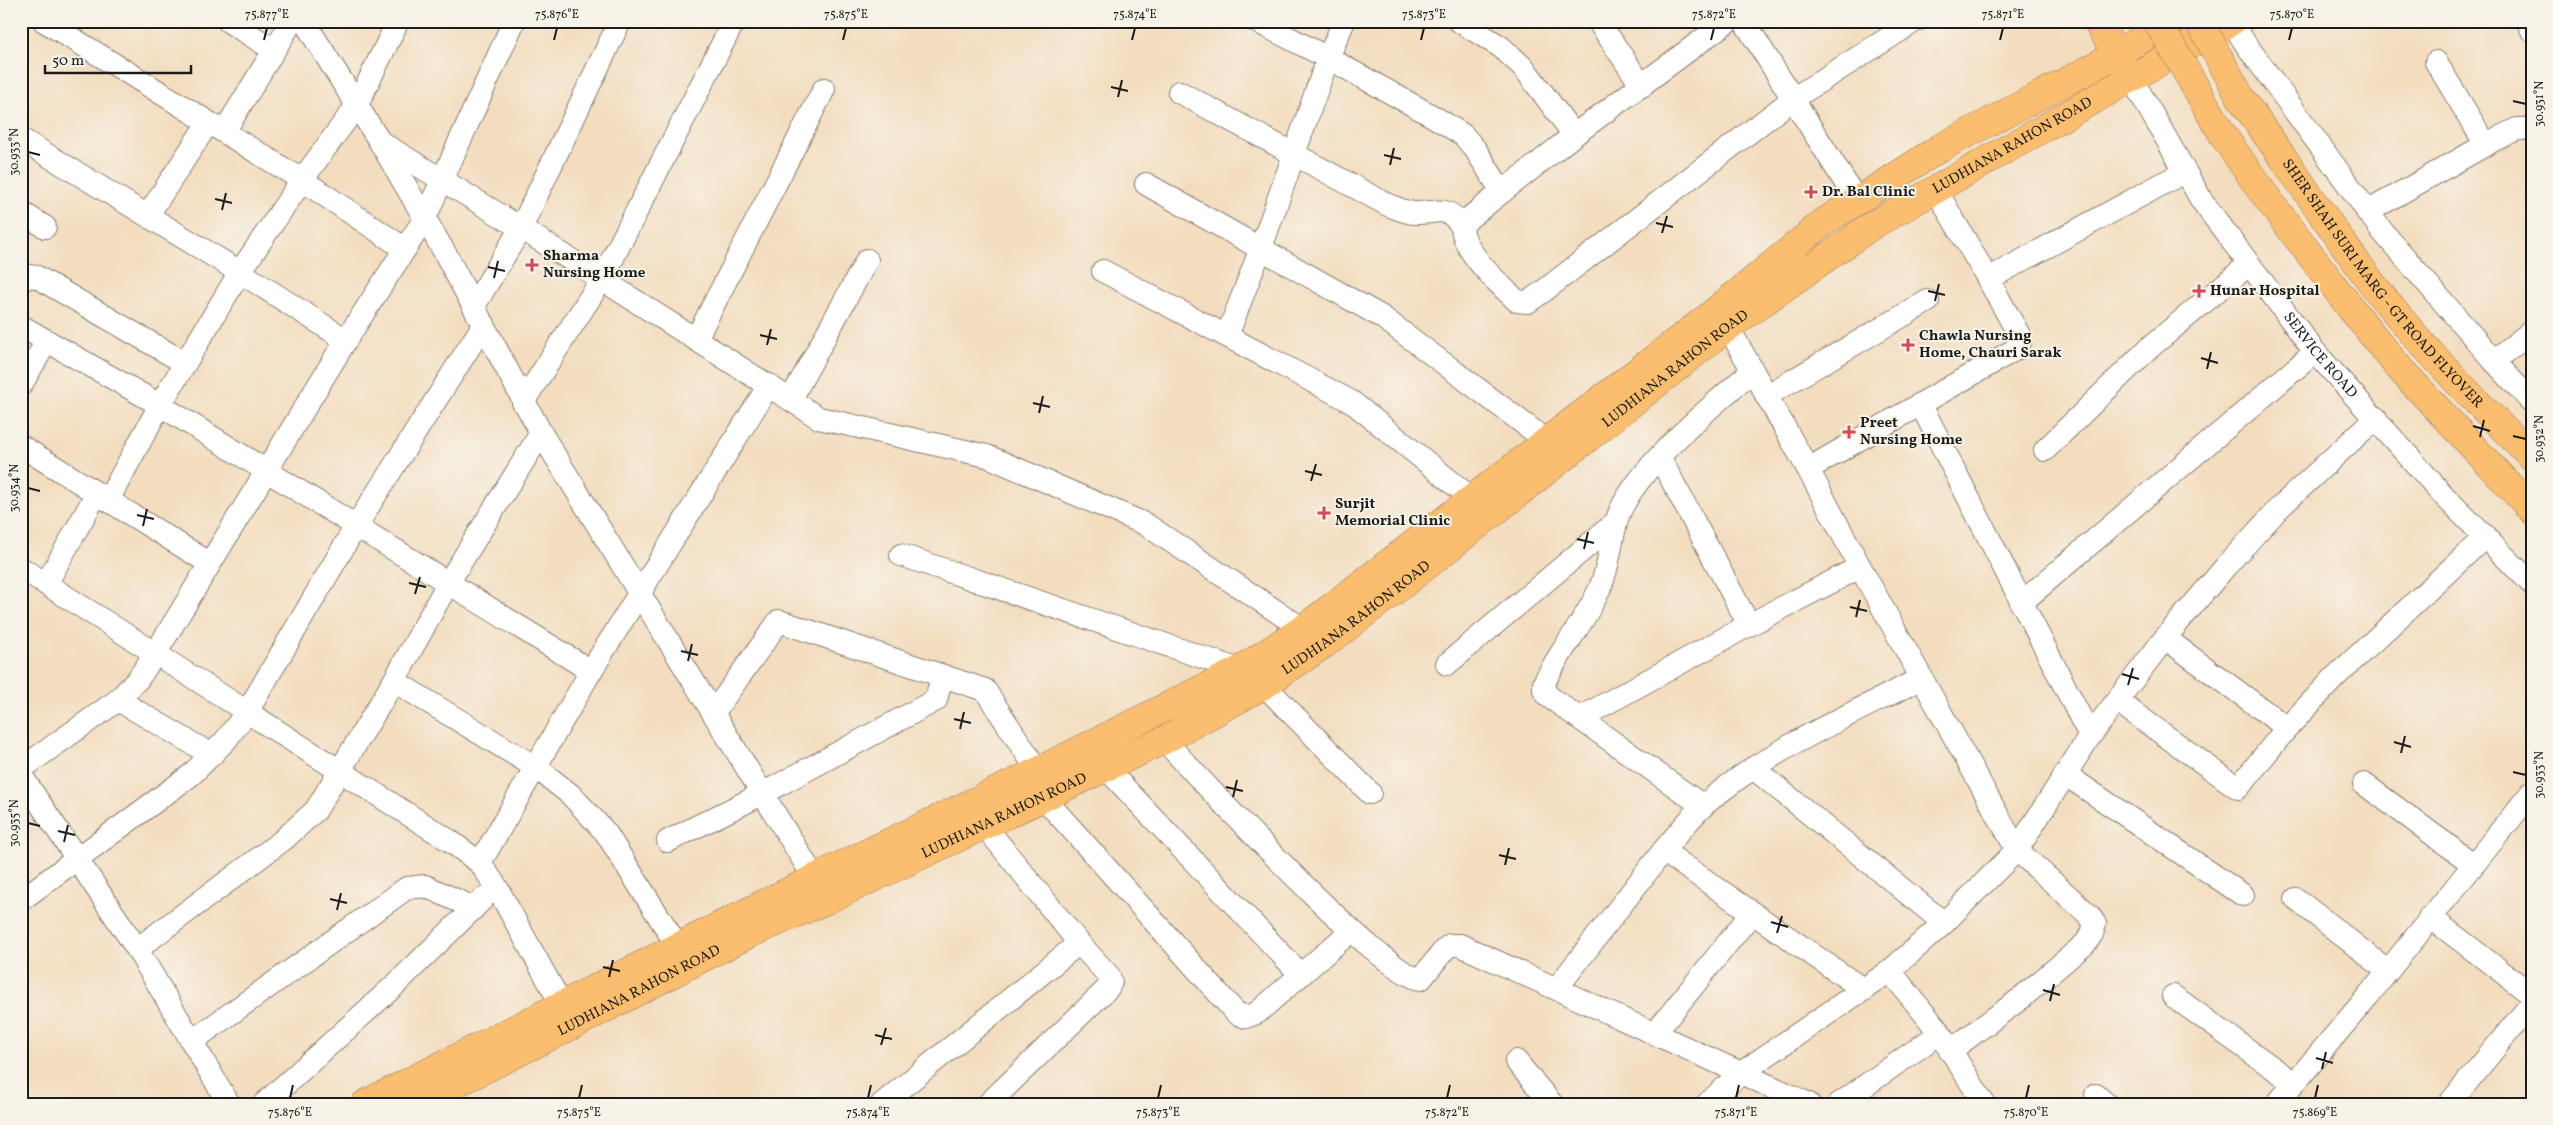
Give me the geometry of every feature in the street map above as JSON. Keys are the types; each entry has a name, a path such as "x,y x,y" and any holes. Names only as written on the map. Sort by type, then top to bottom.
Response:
{"main road":[{"name":"SERVICE ROAD","path":"2097,21 2132,80"},
{"path":"2157,21 2224,134 2258,186 2349,306 2402,370 2532,510"},
{"name":"LUDHIANA RAHON ROAD","path":"415,1104 678,948 984,825 1040,784 1105,767 1164,740 1264,685 1326,643 1482,506 1547,441 1712,314 1824,222 1940,148 2116,54 2173,21"},
{"name":"SHER SHAH SURI MARG - GT ROAD FLYOVER","path":"2199,21 2242,100 2352,256 2399,317 2479,405 2532,457"},
{"name":"LUDHIANA RAHON ROAD","path":"365,1104 745,936 821,889 1040,784 1240,670 1482,506 1728,327 1873,225 2233,22"}],"street":[{"path":"44,21 302,180 405,249"},
{"path":"228,21 274,50"},
{"path":"148,215 274,50 292,21"},
{"path":"304,21 425,218 541,433 821,889"},
{"path":"46,584 160,405 240,272 302,180 357,105 398,21"},
{"path":"21,770 118,700 138,678 155,654 346,340 425,218 514,21"},
{"path":"21,900 190,775 212,755 247,712 479,315 620,21"},
{"path":"523,402 602,280 734,21"},
{"path":"1256,21 1328,58 1436,118 1463,136 1475,149 1502,192"},
{"path":"1227,336 1295,156 1328,58 1344,21"},
{"path":"1459,21 1501,47 1524,68 1574,135"},
{"path":"1598,21 1642,86"},
{"path":"1462,227 1468,219 1574,135 1728,21"},
{"path":"1744,21 1857,201"},
{"path":"1179,92 1388,205 1416,213 1446,211 1454,216 1462,227 1462,238 1502,288 1517,301 1528,302 1794,98 1915,21"},
{"path":"2527,21 2532,30"},
{"path":"2233,22 2367,212 2395,248 2532,402"},
{"path":"2436,62 2486,145"},
{"name":"SERVICE ROAD","path":"2132,80 2184,172 2248,265 2315,352 2447,499 2532,584"},
{"path":"696,339 824,89"},
{"path":"2367,212 2517,129 2532,129"},
{"path":"21,139 148,215 346,340"},
{"path":"380,142 444,179 819,418 987,456 1145,524 1326,643"},
{"path":"1988,279 2184,172"},
{"path":"1146,184 1382,316 1547,441"},
{"path":"1808,469 2016,349 2020,342 2019,335 1936,190"},
{"path":"21,212 45,227"},
{"path":"790,399 867,260"},
{"path":"2045,450 2148,349 2248,265"},
{"path":"1103,271 1352,402 1482,506"},
{"path":"21,281 28,276 37,277 185,363"},
{"path":"1766,396 1928,301"},
{"path":"21,326 160,405 592,671"},
{"path":"1728,327 2018,850 2089,915 2095,924 2092,934 2085,944 2020,999 1839,1104"},
{"path":"2494,361 2532,330"},
{"path":"21,385 47,341"},
{"path":"2021,603 2315,352"},
{"path":"1448,664 1616,522 1640,482 1660,458 1702,415 1752,371"},
{"path":"480,863 592,671 769,385"},
{"path":"1921,405 2090,736"},
{"path":"1707,1104 1741,1073 1890,971 1944,923 2018,850 2090,736 2165,638 2226,566 2280,507 2376,418"},
{"path":"137,949 300,826 316,810 394,682 448,583 541,433"},
{"path":"21,446 210,563"},
{"path":"1660,458 1748,625"},
{"path":"1616,522 1608,563 1600,588 1544,683 1544,690 1548,696 1703,806"},
{"path":"2117,701 2238,788 2287,728 2335,677 2486,536"},
{"path":"901,554 1240,670"},
{"path":"1580,718 1748,625 1860,567"},
{"path":"21,568 450,841 480,863 496,886 567,1015"},
{"path":"714,712 779,621 985,690 1040,784 1236,1013 1246,1017 1257,1013 1351,931"},
{"path":"2165,638 2287,728"},
{"path":"668,841 762,794 936,700 942,676"},
{"path":"1557,988 1663,850 1703,806 1753,768 1798,741 1922,678"},
{"path":"394,682 537,768 571,795 606,833 678,948"},
{"path":"1264,685 1370,793"},
{"path":"118,700 212,755"},
{"path":"1164,740 1268,849 1351,931 1408,976 1421,979 1450,945 1460,945 1656,1032 1809,1104"},
{"path":"1105,767 1301,975"},
{"path":"1753,768 1944,923"},
{"path":"21,775 137,949 229,1104"},
{"path":"2066,775 2243,895"},
{"path":"2364,784 2473,864"},
{"path":"2277,1104 2388,971 2532,792"},
{"path":"984,825 1079,943 1109,976 1111,982 1108,988 988,1104"},
{"path":"1663,850 1864,990"},
{"path":"192,1040 408,888 425,886 474,908"},
{"path":"264,1104 394,986 496,886"},
{"path":"2296,899 2388,971"},
{"path":"1656,1032 1752,913"},
{"path":"2430,917 2532,995"},
{"path":"882,1104 1079,943"},
{"path":"1890,971 1945,1042 1984,1104"},
{"path":"2173,996 2294,1083"},
{"path":"2449,1104 2532,1004"},
{"path":"1516,1061 1552,1104"}],"place":[{"name":"Dr. Bal Clinic","path":"1811,192"},
{"name":"Sharma Nursing Home","path":"532,265"},
{"name":"Hunar Hospital","path":"2199,291"},
{"name":"Chawla Nursing Home, Chauri Sarak","path":"1908,345"},
{"name":"Preet Nursing Home","path":"1849,432"},
{"name":"Surjit Memorial Clinic","path":"1324,513"}]}
